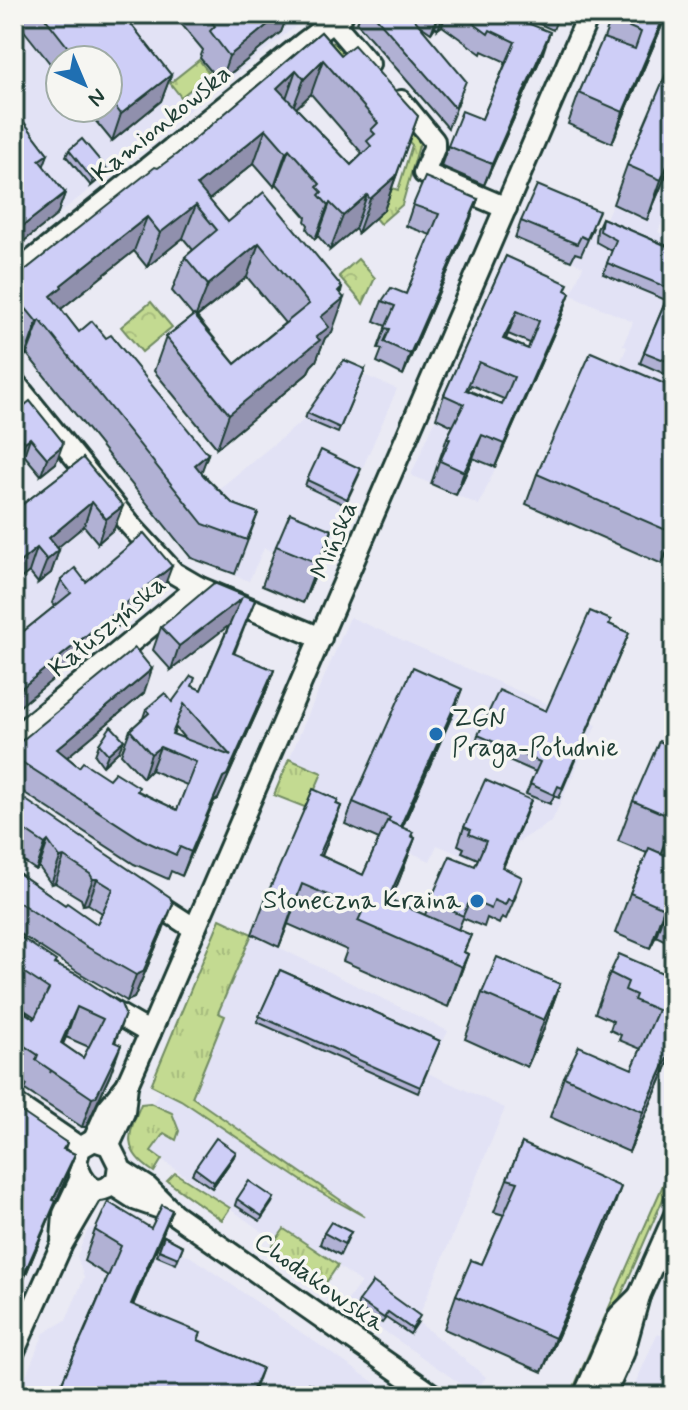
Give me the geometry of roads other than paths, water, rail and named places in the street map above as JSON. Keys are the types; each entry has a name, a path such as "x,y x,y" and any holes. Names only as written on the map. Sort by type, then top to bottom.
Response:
{"street":[{"name":"Mińska","path":"94,1144 108,1108 127,1085 150,1033 589,14"},
{"path":"338,18 387,85 434,141 424,173 506,208"},
{"name":"Kamionkowska","path":"14,275 338,18"},
{"path":"14,382 164,564 198,587 321,638"},
{"path":"61,476 79,461"},
{"name":"Kałuszyńska","path":"14,738 198,587"},
{"path":"131,888 195,929"},
{"path":"88,996 150,1033"},
{"path":"14,1103 45,1124 94,1144 117,1158 102,1180 64,1214 62,1244 15,1350 14,1369"},
{"path":"94,1144 76,1162 102,1180"},
{"name":"Chodakowska","path":"102,1180 147,1187 174,1214 434,1396"},
{"path":"604,1396 623,1354 639,1296 674,1217"},
{"path":"584,1396 619,1316 639,1296"}],"place":[{"name":"ZGN Praga-Południe","path":"436,734"},
{"name":"Słoneczna Kraina","path":"477,901"}]}
